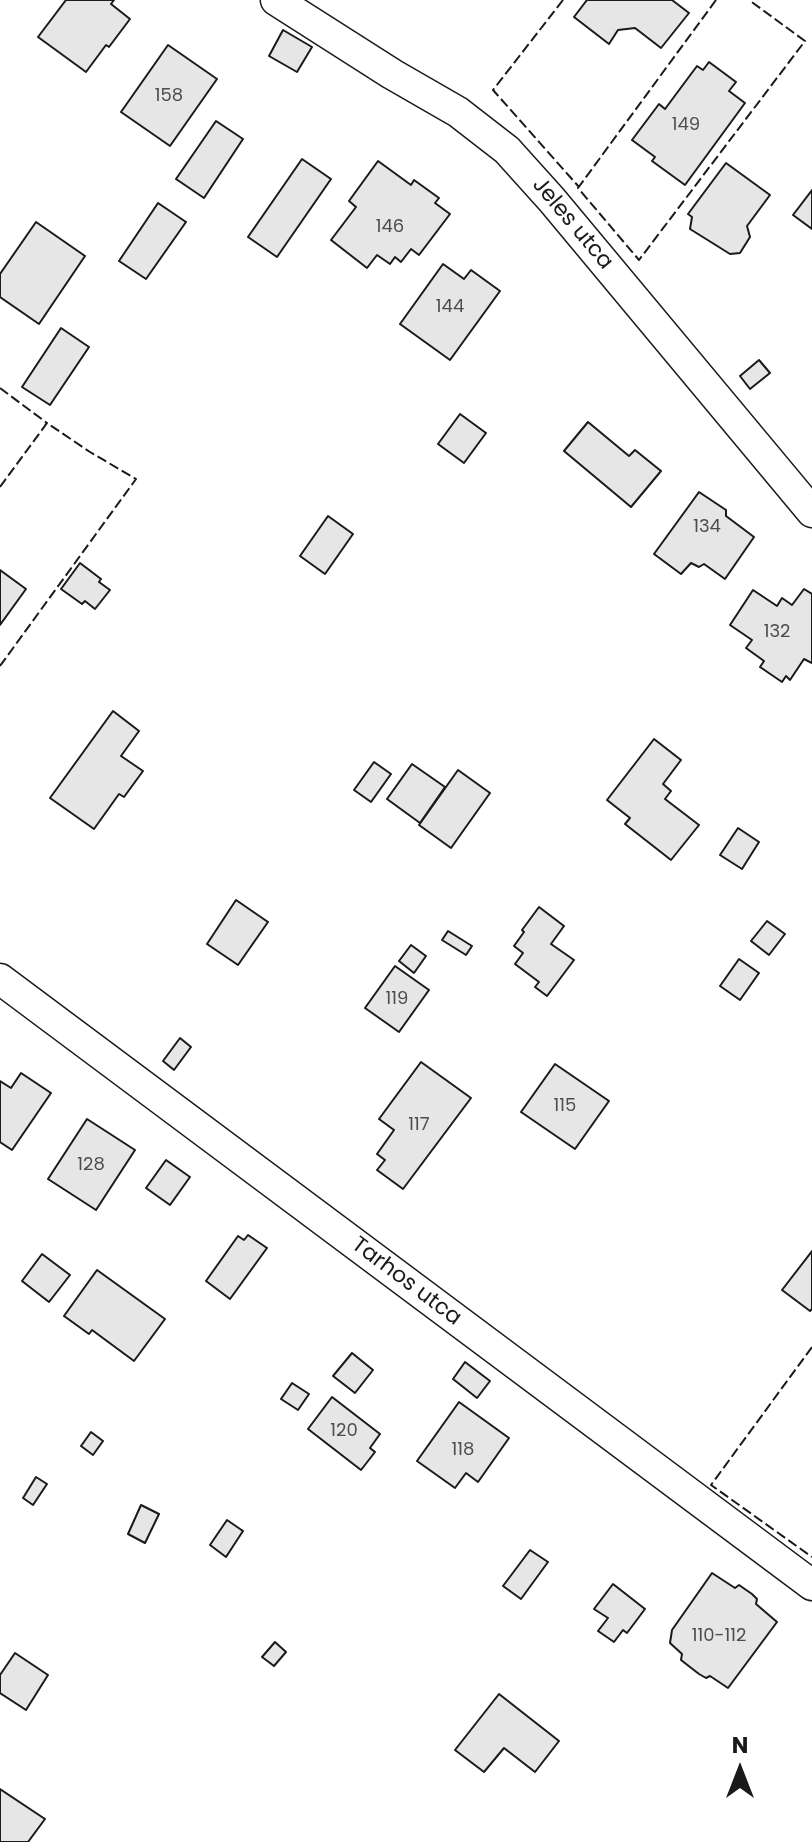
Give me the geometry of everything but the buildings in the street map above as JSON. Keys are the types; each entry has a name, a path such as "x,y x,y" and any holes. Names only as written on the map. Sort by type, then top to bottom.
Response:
{"street":[{"name":"Jeles utca","path":"276,0 458,112 507,150 581,234 812,512"},
{"name":"Tarhos utca","path":"0,979 812,1585"}],"fence":[{"path":"563,0 493,90 579,187"},
{"path":"716,0 578,188 639,260 805,41 749,0"},
{"path":"0,388 47,423 45,425"},
{"path":"0,487 47,423 136,479 0,666"},
{"path":"812,1347 711,1485 812,1557"}]}
